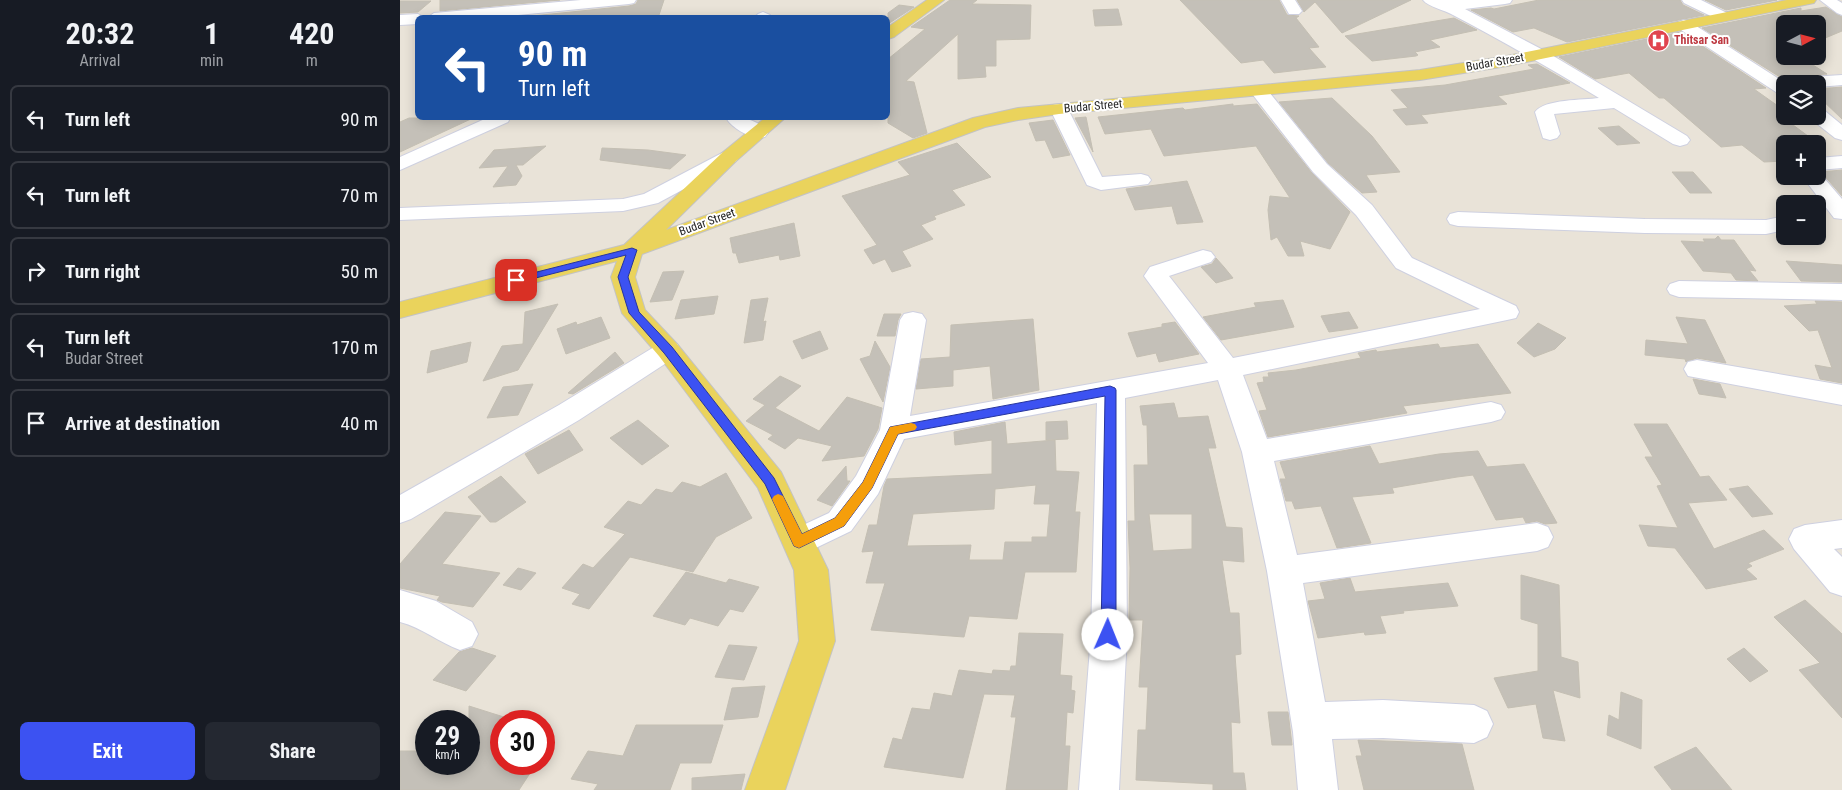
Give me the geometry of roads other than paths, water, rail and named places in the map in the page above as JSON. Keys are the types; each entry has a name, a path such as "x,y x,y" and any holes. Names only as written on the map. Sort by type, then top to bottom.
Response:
{"main road":[{"path":"890,33 937,0"},
{"name":"Budar Street","path":"400,310 632,250 980,122 1018,114 1059,109 1420,75 1538,54 1809,0"},
{"path":"756,123 729,157 632,250 623,277 634,313 668,350 770,481 811,570 817,641 765,790"},
{"path":"400,306 442,291 593,248 638,226 692,193"}],"street":[{"path":"1430,0 1448,6 1538,54 1680,140"},
{"path":"1448,6 1505,0"},
{"path":"1689,0 1724,17"},
{"path":"1826,0 1842,10"},
{"path":"456,15 537,4 636,3"},
{"path":"400,20 415,19"},
{"path":"1684,25 1776,84"},
{"path":"1826,82 1842,80"},
{"path":"894,430 1227,370 1507,312 1404,263 1364,210 1320,168 1259,91"},
{"path":"1550,134 1544,112 1549,109 1618,102"},
{"path":"1059,109 1094,181 1101,184 1142,180"},
{"path":"400,164 497,120"},
{"path":"1826,121 1842,134"},
{"path":"400,214 640,203 729,157"},
{"path":"1826,163 1842,162"},
{"path":"1819,185 1842,215"},
{"path":"1826,217 1842,215"},
{"path":"1458,219 1645,226 1766,227 1776,225"},
{"path":"1204,257 1158,272 1156,276 1227,370 1257,452 1284,571 1310,721 1318,790"},
{"path":"1679,289 1842,292"},
{"path":"799,542 840,522 867,485 894,430 912,320"},
{"path":"400,510 535,433 625,379 668,350"},
{"path":"1697,369 1842,395"},
{"path":"1099,790 1108,635 1110,390"},
{"path":"1257,452 1491,412"},
{"path":"1842,534 1805,539 1842,581"},
{"path":"1284,571 1537,536"},
{"path":"400,606 424,612 460,634"},
{"path":"1310,721 1383,719 1474,724"}],"place":[{"name":"Thitsar San","path":"1658,40"}]}
